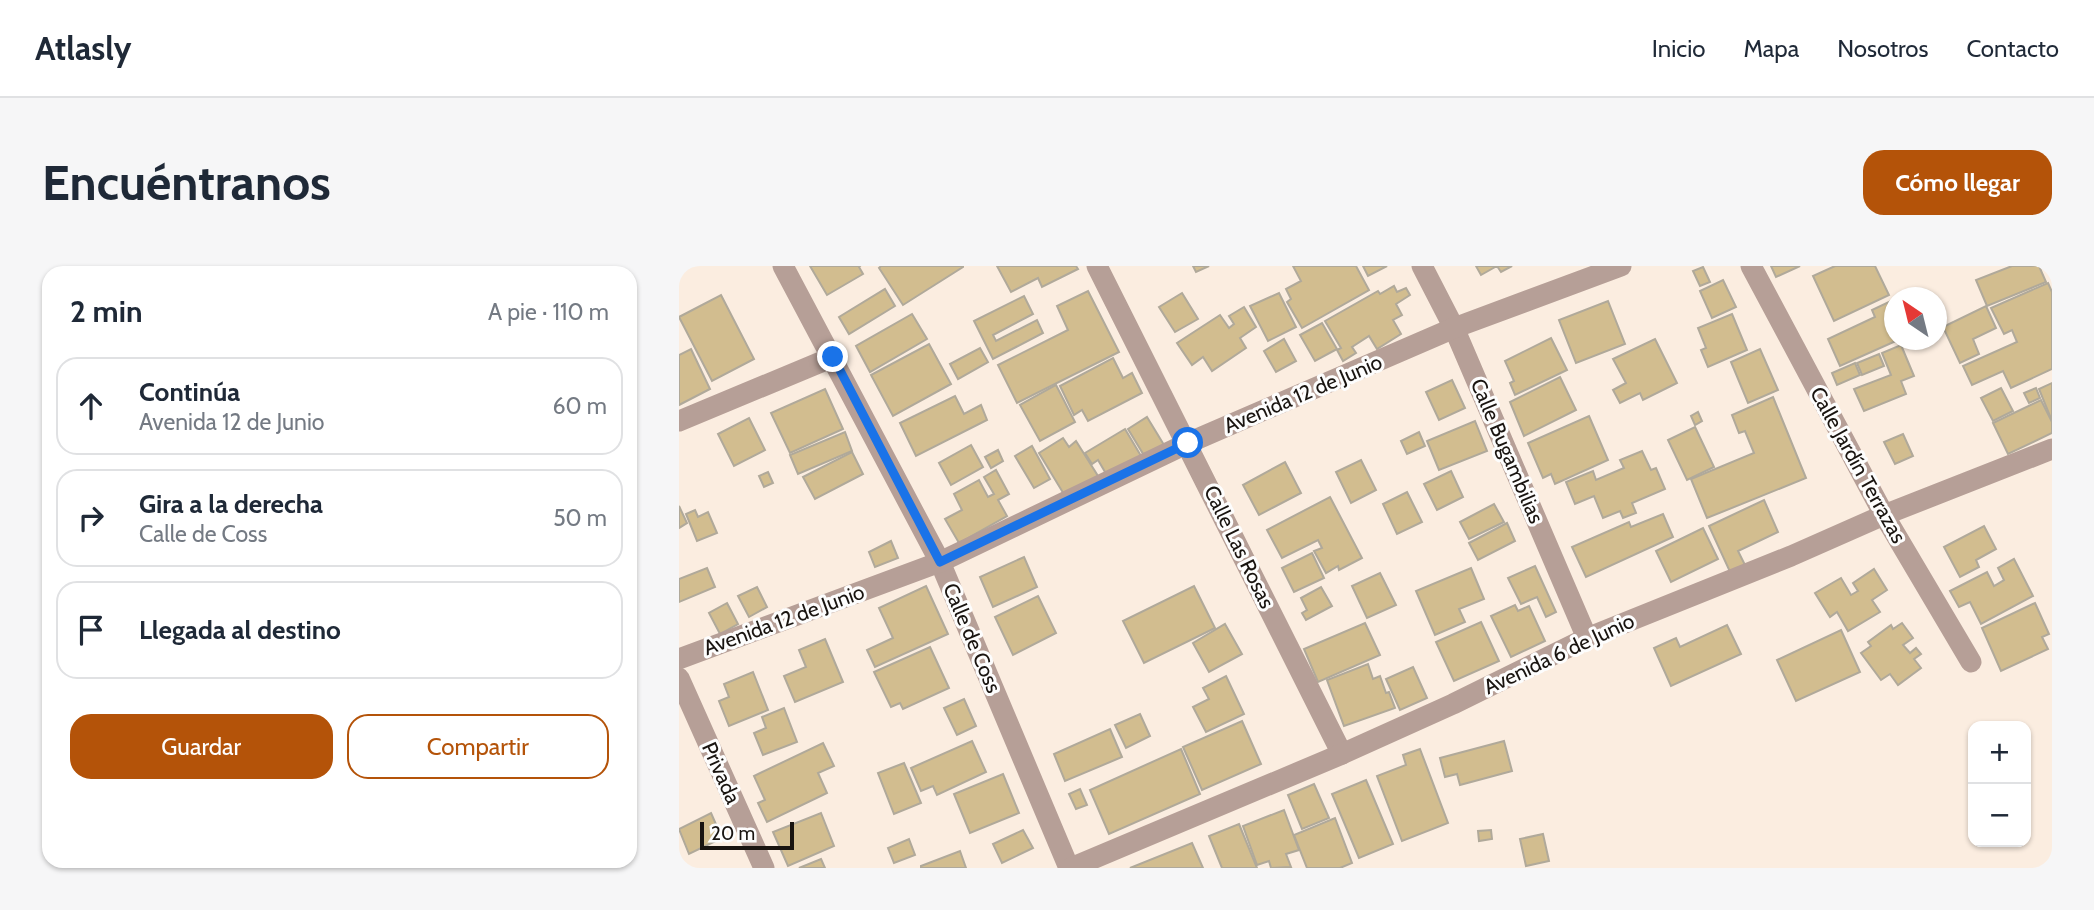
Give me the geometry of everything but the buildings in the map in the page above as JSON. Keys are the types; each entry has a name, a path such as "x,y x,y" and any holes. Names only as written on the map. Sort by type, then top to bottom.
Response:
{"street":[{"name":"Calle de Coss","path":"783,266 940,562 1070,868"},
{"name":"Calle Las Rosas","path":"1097,266 1342,754"},
{"name":"Calle Bugambilias","path":"1422,266 1454,328 1587,638"},
{"name":"Avenida 12 de Junio","path":"679,659 940,562 1188,443 1454,328 1621,266"},
{"name":"Calle Jardín Terrazas","path":"1751,266 1884,516 1971,662"},
{"path":"679,421 833,357"},
{"name":"Avenida 6 de Junio","path":"1070,868 1342,754 1453,704 1587,638 2052,449"},
{"name":"Privada","path":"679,678 764,868"}],"route":[{"path":"833,357 940,562 1188,443"}]}
